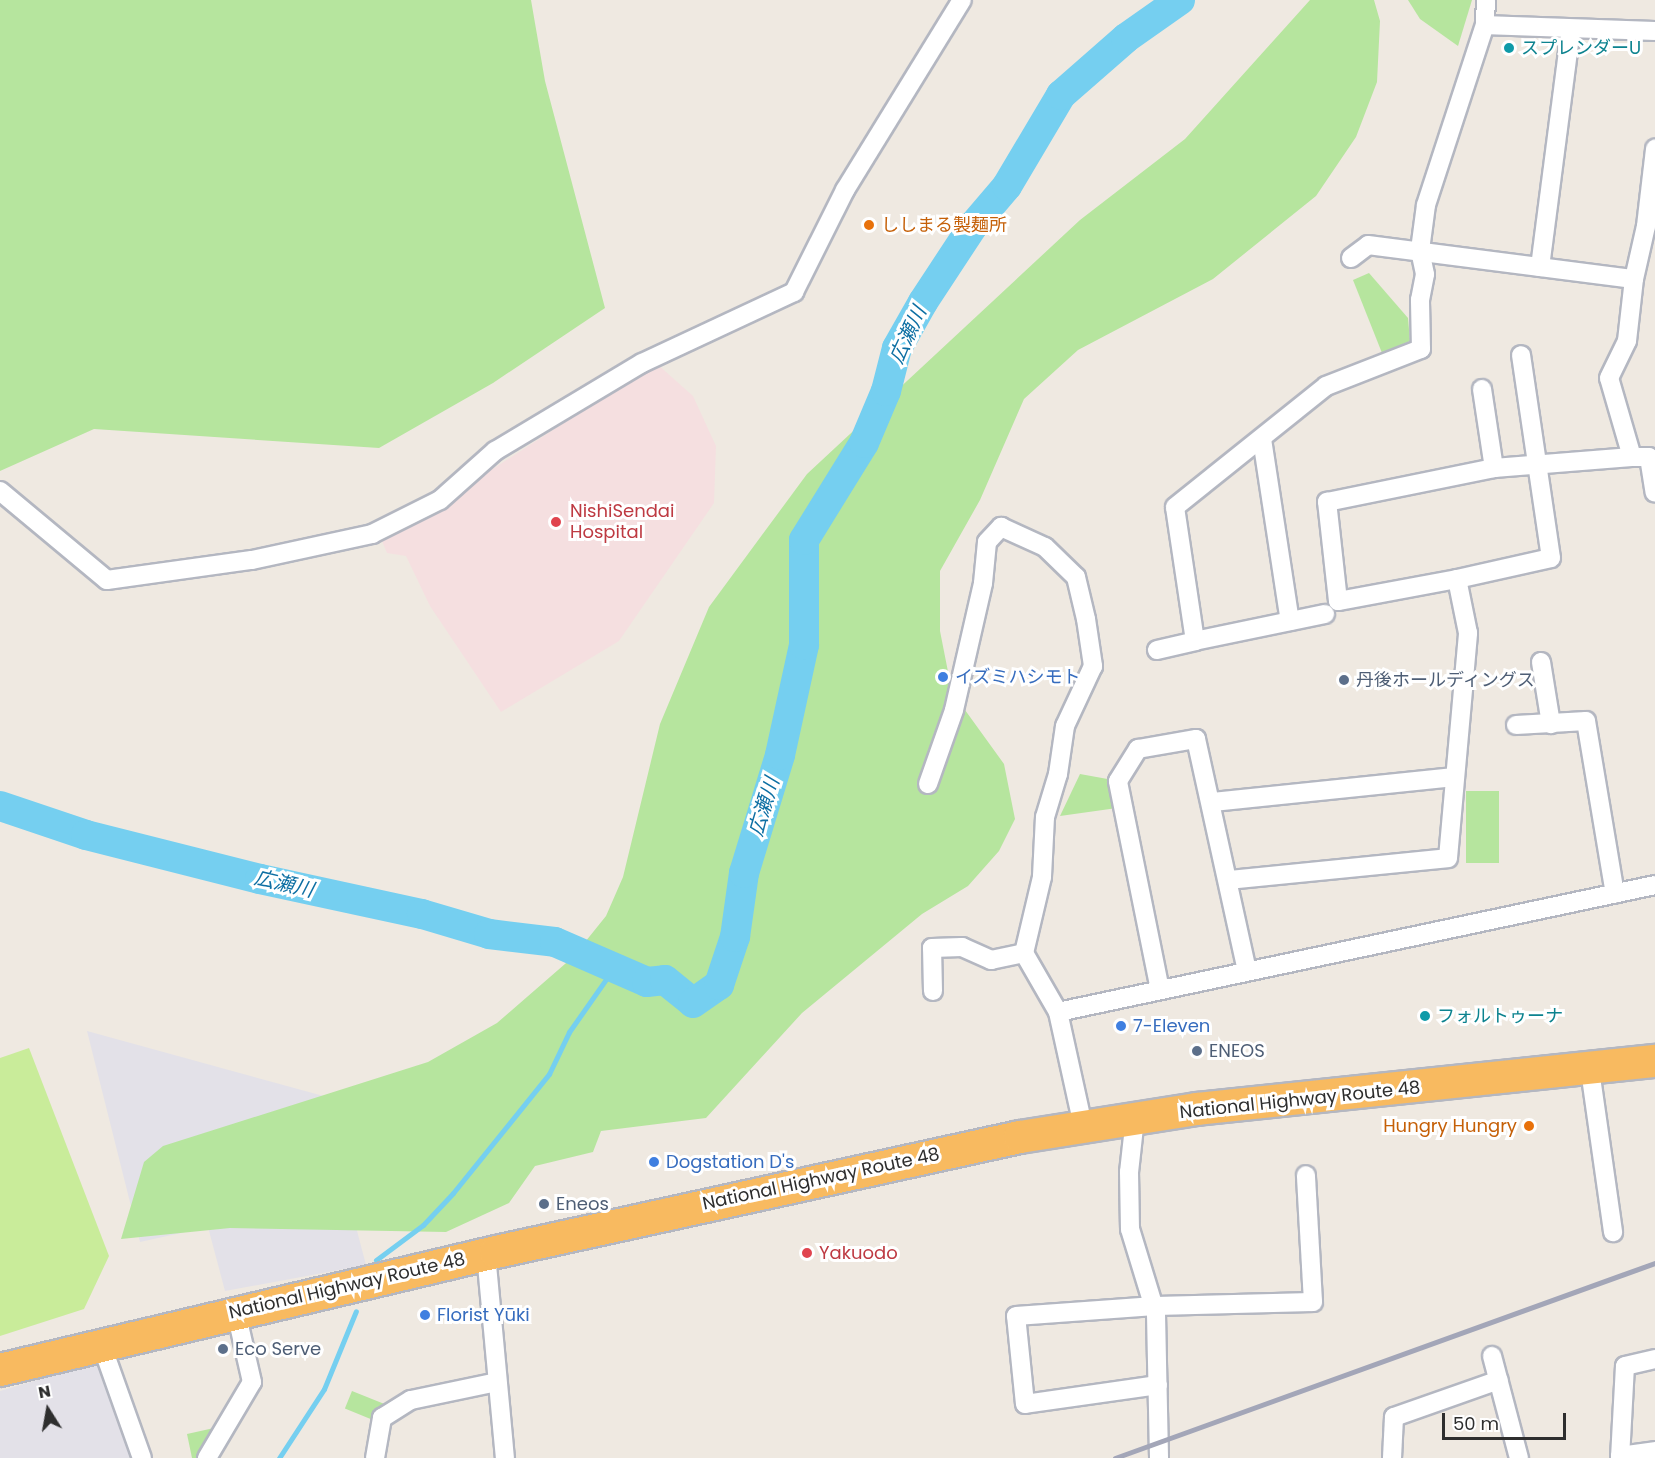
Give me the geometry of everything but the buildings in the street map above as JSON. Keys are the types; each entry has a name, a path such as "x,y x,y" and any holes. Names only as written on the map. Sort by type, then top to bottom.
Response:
{"highway":[{"name":"National Highway Route 48","path":"0,1370 101,1343 486,1254 924,1156 1083,1126 1134,1118 1590,1070 1655,1061"}],"street":[{"path":"0,491 106,580 252,560 372,534 440,500 495,451 642,363 794,292 845,190 962,0"},
{"path":"1195,641 1175,507 1326,386 1421,349 1420,300 1425,274 1420,250 1434,173 1485,25 1486,0"},
{"path":"1485,25 1655,31"},
{"path":"1540,267 1570,29"},
{"path":"1632,457 1610,378 1627,341 1634,279 1647,226 1655,149"},
{"path":"1351,258 1368,245 1634,279"},
{"path":"1521,355 1536,467 1551,558 1457,579 1338,601 1327,502 1494,468 1536,467 1632,457 1649,457 1655,493"},
{"path":"1482,389 1494,468"},
{"path":"1262,439 1290,621"},
{"path":"928,784 954,710 983,583 987,542 1001,527 1045,547 1076,577 1093,666 1065,726 1058,774 1045,817 1042,877 1024,953 1058,1012 1083,1126"},
{"path":"1229,880 1448,858 1453,777 1467,633 1457,579"},
{"path":"1157,650 1325,614"},
{"path":"1541,662 1551,724"},
{"path":"1516,725 1586,721 1615,894"},
{"path":"1160,990 1118,781 1138,749 1196,739 1212,802 1247,970"},
{"path":"1212,802 1453,777"},
{"path":"1058,1012 1655,885"},
{"path":"933,991 932,948 962,947 991,960 1024,953"},
{"path":"1590,1070 1613,1232"},
{"path":"1134,1118 1129,1172 1130,1229 1155,1306 1159,1458"},
{"path":"1158,1385 1025,1404 1016,1316 1155,1306 1313,1302 1306,1175"},
{"path":"486,1254 505,1458"},
{"path":"207,1458 252,1382 236,1312"},
{"path":"101,1343 142,1458"},
{"path":"1492,1356 1519,1458"},
{"path":"1655,1359 1625,1366 1620,1457 1655,1451"},
{"path":"1392,1458 1394,1417 1499,1380"},
{"path":"375,1458 382,1418 411,1400 497,1382"}],"shaded area":[{"name":"NishiSendai Hospital","path":"656,363 693,396 716,446 714,503 619,641 501,712 430,606 406,556 387,553 382,541"},
{"path":"87,1031 338,1100 340,1166 366,1265 225,1291 208,1227 140,1242"},
{"path":"102,1361 137,1458 0,1458 0,1391"}],"green space":[{"path":"0,0 531,0 545,81 605,308 493,383 379,448 94,429 0,471"},
{"path":"1310,0 1374,0 1380,21 1377,82 1356,137 1316,196 1213,279 1078,350 1024,399 980,500 940,571 940,631 952,692 1004,764 1015,819 999,851 968,886 922,914 802,1013 706,1118 601,1131 593,1152 535,1166 509,1203 446,1232 230,1228 121,1239 144,1162 163,1146 428,1062 497,1023 573,957 606,916 623,877 660,724 709,607 807,474 1080,220 1185,139"},
{"path":"1408,0 1472,0 1458,46 1420,19"},
{"path":"1369,273 1408,318 1410,341 1382,353 1353,280"},
{"path":"1080,774 1113,780 1117,808 1060,816"},
{"path":"1466,791 1499,791 1499,863 1466,863"},
{"path":"29,1048 109,1256 84,1309 0,1336 0,1058"},
{"path":"352,1391 384,1404 377,1422 345,1409"},
{"path":"223,1426 204,1458 192,1458 187,1434"}],"waterway":[{"name":"広瀬川","path":"0,806 86,835 260,879 422,914 489,934 555,942 647,982 665,980 693,1003 719,985 735,937 744,873 780,755 804,645 804,540 864,443 886,391 897,348 923,302 973,226 1007,186 1061,95 1126,38 1180,0"},
{"path":"376,1260 423,1225 453,1193 549,1074 569,1032 616,965"},
{"path":"279,1458 324,1389 356,1311"}],"railway":[{"path":"1115,1458 1655,1263"}],"place":[{"name":"スプレンダーU","path":"1509,48"},
{"name":"ししまる製麺所","path":"869,225"},
{"name":"NishiSendai Hospital","path":"556,522"},
{"name":"イズミハシモト","path":"943,677"},
{"name":"丹後ホールディングス","path":"1344,680"},
{"name":"フォルトゥーナ","path":"1425,1016"},
{"name":"7-Eleven","path":"1121,1026"},
{"name":"ENEOS","path":"1197,1051"},
{"name":"Hungry Hungry","path":"1529,1126"},
{"name":"Dogstation D's","path":"654,1162"},
{"name":"Eneos","path":"544,1204"},
{"name":"Yakuodo","path":"807,1253"},
{"name":"Florist Yūki","path":"425,1315"},
{"name":"Eco Serve","path":"223,1349"}]}
